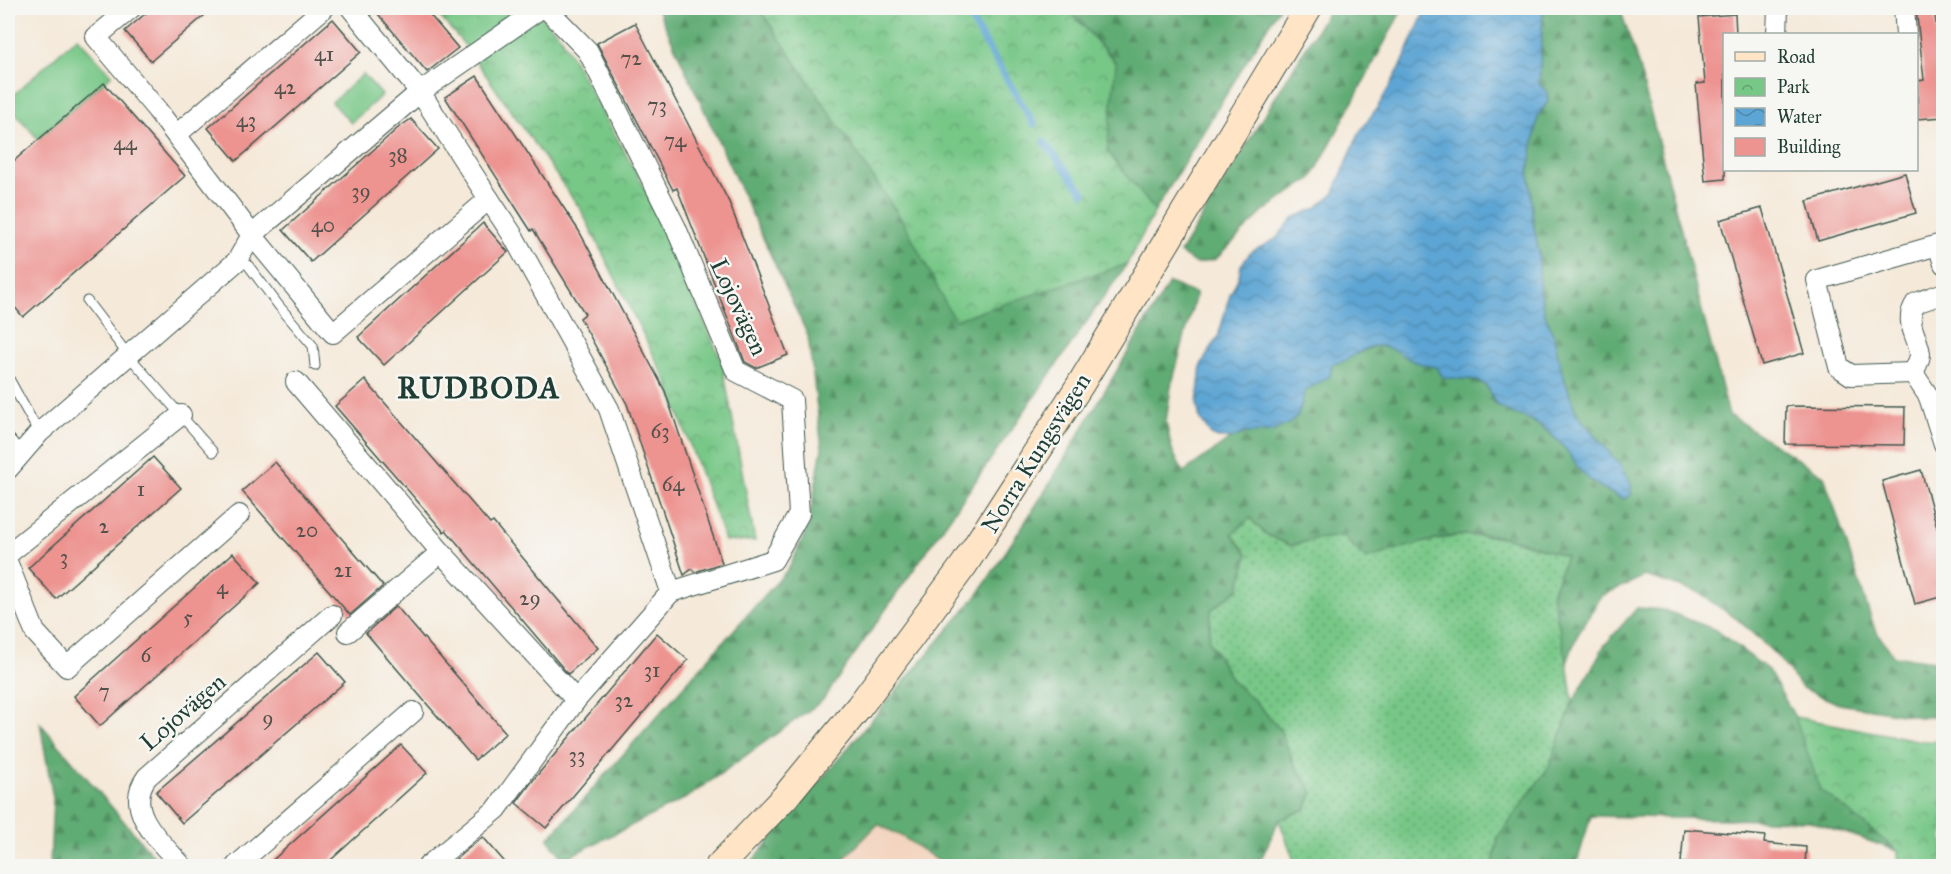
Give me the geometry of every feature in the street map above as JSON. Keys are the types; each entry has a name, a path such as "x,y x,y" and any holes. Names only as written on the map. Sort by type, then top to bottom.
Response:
{"main road":[{"name":"Norra Kungsvägen","path":"719,867 785,797 859,707 964,565 1028,468 1308,8"}],"street":[{"path":"131,8 96,37 176,135 252,235 333,333 489,199"},
{"path":"176,135 324,8"},
{"path":"351,8 420,92 512,234 609,409 671,592 576,700 497,809 428,867"},
{"path":"8,469 39,433 237,261 252,235 420,92 541,8"},
{"name":"Lojovägen","path":"546,8 588,51 676,228 736,371 792,400 799,514 773,560 671,592"},
{"path":"1777,33 1778,8"},
{"path":"1904,8 1906,33"},
{"path":"1913,372 1851,375 1839,367 1817,280 1938,245 1944,264"},
{"path":"1913,372 1920,356 1910,322 1910,314 1916,303 1944,293"},
{"path":"1913,372 1929,397 1944,444"},
{"path":"296,382 441,552 576,700"},
{"path":"8,554 181,415"},
{"path":"8,564 35,632 67,667 239,515"},
{"path":"348,632 441,552"},
{"name":"Lojovägen","path":"182,867 144,820 139,805 142,783 332,615"},
{"path":"236,867 413,712"}],"lane":[{"path":"237,261 248,266 313,346 315,366"},
{"path":"87,301 128,355 213,452"},
{"path":"8,377 39,433"},
{"path":"8,437 22,452"}],"shaded area":[{"path":"878,824 903,837 946,866 837,866"}],"green space":[{"path":"432,8 533,8 560,36 642,183 722,362 755,541 725,541 667,382 581,210 464,44"},
{"path":"657,8 759,8 906,226 954,320 1127,264 822,701 688,797 564,859 548,839 789,568 808,527 822,448 808,336"},
{"path":"759,8 1067,8 1116,63 1107,151 1155,211 1127,264 954,320 906,226"},
{"path":"1067,8 1279,8 1155,211 1107,151 1116,62"},
{"path":"1330,8 1403,8 1312,178 1263,212 1216,259 1196,264 1180,253"},
{"path":"1542,8 1620,8 1637,60 1729,415 1824,476 1875,630 1894,656 1943,662 1943,716 1920,717 1839,704 1802,688 1776,655 1738,620 1697,592 1645,576 1601,596 1577,636 1567,663 1552,594 1566,556 1503,537 1468,535 1417,544 1366,559 1343,536 1314,539 1291,546 1264,533 1250,518 1232,534 1248,555 1239,588 1211,610 1209,641 1233,682 1256,702 1280,730 1294,764 1313,792 1306,809 1279,820 1262,857 1250,866 946,866 903,837 878,824 837,866 748,866 979,593 1047,488 1169,283 1196,294 1171,387 1166,422 1172,450 1183,472 1232,438 1298,415 1305,390 1330,376 1332,364 1374,346 1397,350 1411,360 1436,367 1455,379 1468,379 1484,384 1492,400 1498,406 1531,420 1564,446 1580,471 1608,492 1624,499 1631,495 1622,468 1576,413 1560,365 1554,337 1544,312 1539,286 1539,253 1533,222 1529,171 1538,116 1548,101 1547,92 1539,84"},
{"path":"77,37 112,75 38,139 8,105 8,100"},
{"path":"363,74 382,95 351,123 332,102"},
{"path":"1250,518 1264,533 1291,546 1314,539 1343,536 1416,544 1462,535 1503,537 1566,556 1552,594 1573,702 1549,767 1498,837 1493,866 1296,866 1279,820 1306,809 1313,792 1294,764 1280,730 1256,702 1233,682 1209,641 1211,610 1239,588 1232,535"},
{"path":"1637,608 1664,610 1716,630 1768,670 1795,717 1820,789 1898,851 1810,821 1591,816 1576,866 1493,866 1498,837 1549,767 1573,702 1604,646"},
{"path":"1795,717 1922,741 1943,741 1943,866 1898,866 1898,851 1820,789"},
{"path":"40,723 162,866 50,866 53,798"}],"water":[{"path":"1426,8 1542,8 1539,84 1547,92 1548,101 1538,116 1529,171 1533,222 1539,253 1539,286 1544,312 1554,337 1560,365 1576,413 1622,468 1631,484 1631,495 1624,499 1585,476 1565,448 1542,427 1499,406 1484,384 1475,380 1443,377 1436,367 1413,361 1381,346 1369,347 1343,361 1332,364 1330,376 1305,391 1298,415 1290,423 1272,432 1245,433 1232,438 1218,438 1211,435 1200,419 1197,404 1201,365 1218,337 1241,265 1251,252 1276,239 1293,218 1316,208 1333,194 1359,133 1379,105 1402,64"}],"building":[{"path":"152,8 213,8 151,61 125,31"},
{"path":"373,8 424,8 458,48 427,72"},
{"path":"1916,8 1934,8 1944,86 1944,117 1918,119 1918,81 1924,80"},
{"path":"1735,14 1736,33 1723,33 1723,171 1725,171 1725,179 1705,181 1696,84 1705,83 1699,17"},
{"path":"333,19 361,52 236,161 208,128"},
{"path":"635,23 729,202 788,355 756,368 745,362 677,188 673,190 597,43"},
{"path":"477,76 579,231 665,391 722,563 695,572 692,569 684,575 627,404 580,318 585,314 533,229 531,231 445,97"},
{"path":"104,83 185,176 23,317 8,299 8,166"},
{"path":"411,119 438,149 311,262 283,230"},
{"path":"1905,173 1916,213 1818,241 1807,201"},
{"path":"1762,208 1804,353 1762,365 1720,220"},
{"path":"483,223 508,252 384,365 358,337"},
{"path":"365,380 490,524 493,522 598,648 568,674 446,530 444,532 335,406"},
{"path":"1786,406 1905,407 1904,445 1785,444"},
{"path":"153,457 181,488 56,599 28,568"},
{"path":"275,462 383,586 350,615 242,491"},
{"path":"1921,470 1944,552 1944,596 1915,604 1882,481"},
{"path":"233,553 260,583 100,726 74,696"},
{"path":"396,606 506,733 475,760 366,633"},
{"path":"657,633 688,660 546,828 516,803"},
{"path":"319,652 345,682 182,823 156,792"},
{"path":"401,745 427,773 323,867 265,867"},
{"path":"1684,829 1765,836 1764,843 1806,847 1805,867 1720,867 1681,863"},
{"path":"483,837 509,867 447,867 464,852"}],"waterway":[{"path":"964,8 1034,124"},
{"path":"1044,142 1084,193"}],"district":[{"name":"RUDBODA","path":"479,388"}]}
